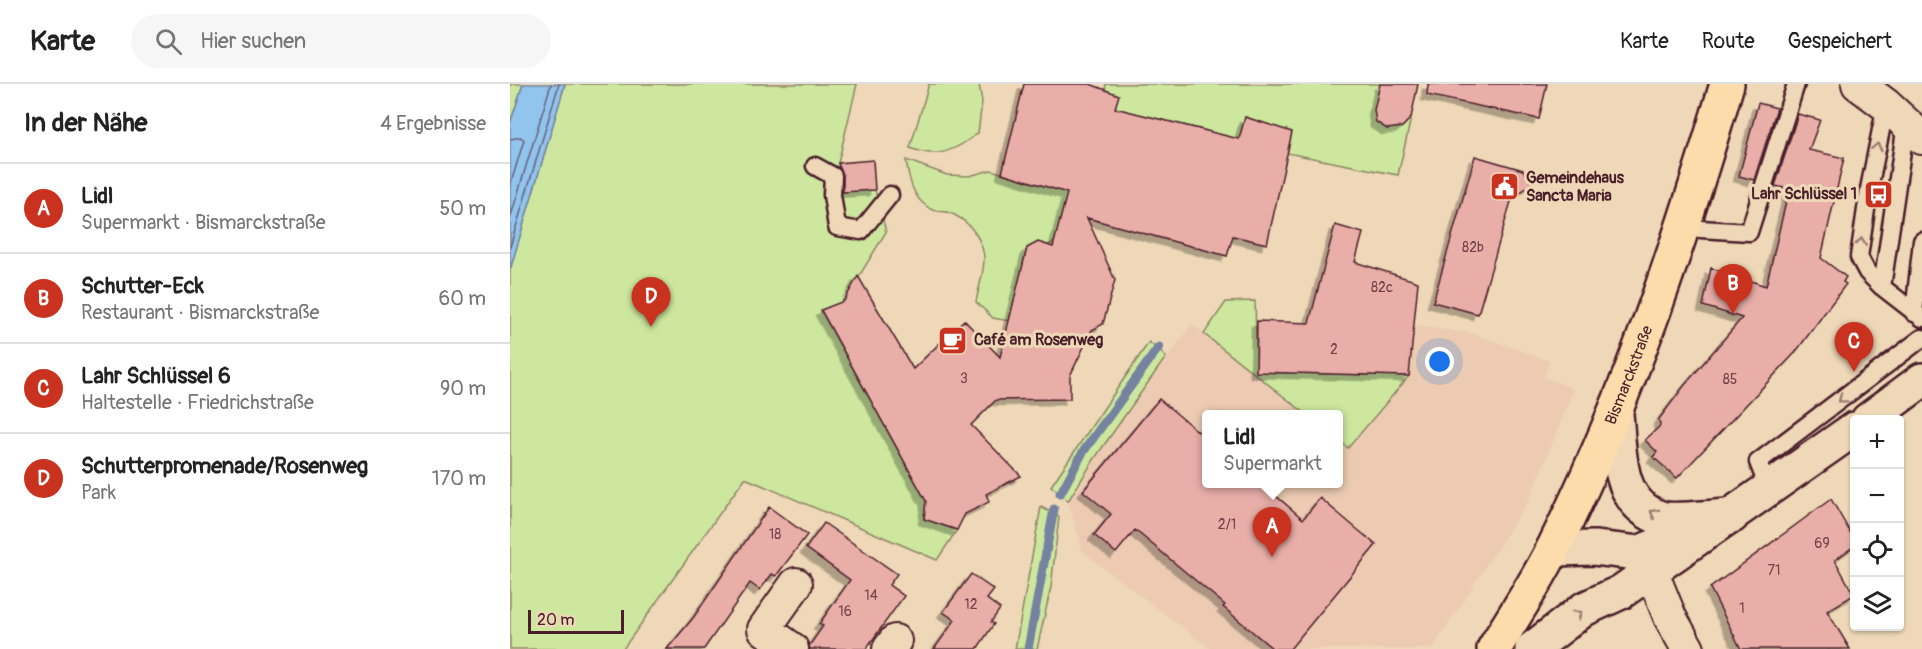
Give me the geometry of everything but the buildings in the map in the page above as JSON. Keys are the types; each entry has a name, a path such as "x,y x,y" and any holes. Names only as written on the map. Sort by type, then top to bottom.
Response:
{"main road":[{"name":"Bismarckstraße","path":"1494,649 1553,549 1616,414 1684,228 1727,84"}],"street":[{"path":"1858,84 1905,122"},
{"path":"1875,415 1922,380"},
{"path":"1616,414 1622,477 1635,501 1662,518 1732,516"},
{"path":"1532,649 1584,609 1621,592 1850,432"},
{"path":"1553,549 1594,548 1638,553 1732,516"},
{"path":"1553,549 1607,573 1629,576 1651,570"},
{"path":"1651,570 1670,617 1688,649"},
{"path":"792,649 764,629 796,584"}],"lane":[{"path":"1684,228 1749,232 1796,84"},
{"path":"1882,287 1905,122"},
{"path":"1905,122 1869,189 1859,257 1867,272 1918,316"},
{"path":"815,166 833,176 831,195 837,227 861,231 890,195"},
{"path":"1918,316 1922,241"},
{"path":"1769,490 1758,462 1922,338"}],"shaded area":[{"path":"1192,324 1301,410 1202,410 1202,488 1343,488 1343,444 1348,448 1409,376 1414,326 1471,333 1549,361 1544,377 1574,389 1529,500 1432,649 1211,649 1083,552 1068,501 1095,458"}],"green space":[{"path":"510,84 523,84 510,124"},
{"path":"565,84 857,84 838,163 840,192 875,190 886,232 844,301 821,311 926,501 924,519 957,530 937,560 745,478 623,649 510,649 510,270"},
{"path":"929,84 979,84 982,102 978,133 954,149 929,153 910,148"},
{"path":"1106,84 1380,84 1387,129 1402,127 1411,118 1398,175 1287,153 1292,132 1245,117 1237,148 1204,130 1115,108 1118,95 1105,91"},
{"path":"906,160 947,175 969,176 991,170 1085,198 1055,242 1048,245 1038,242 1027,248 1009,321 993,318 976,302 984,256 976,235 961,219 923,204 912,187"},
{"path":"1255,301 1257,372 1409,376 1348,448 1343,444 1343,410 1301,410 1204,334 1226,302"},
{"path":"1149,342 1166,357 1095,458 1068,501 1051,486"},
{"path":"1041,507 1059,517 1051,587 1037,649 1015,649"}],"water":[{"path":"523,84 565,84 510,270 510,124"}],"waterway":[{"path":"1060,494 1083,452 1159,347"},
{"path":"1028,649 1054,509"}],"place":[{"name":"Gemeindehaus Sancta Maria","path":"1505,187"},
{"name":"Lahr Schlüssel 1","path":"1878,194"},
{"name":"Schutter-Eck","path":"1733,314"},
{"name":"Schutterpromenade/Rosenweg","path":"651,327"},
{"name":"Café am Rosenweg","path":"953,340"},
{"name":"Lahr Schlüssel 6","path":"1854,372"},
{"name":"Lidl","path":"1272,557"}]}
